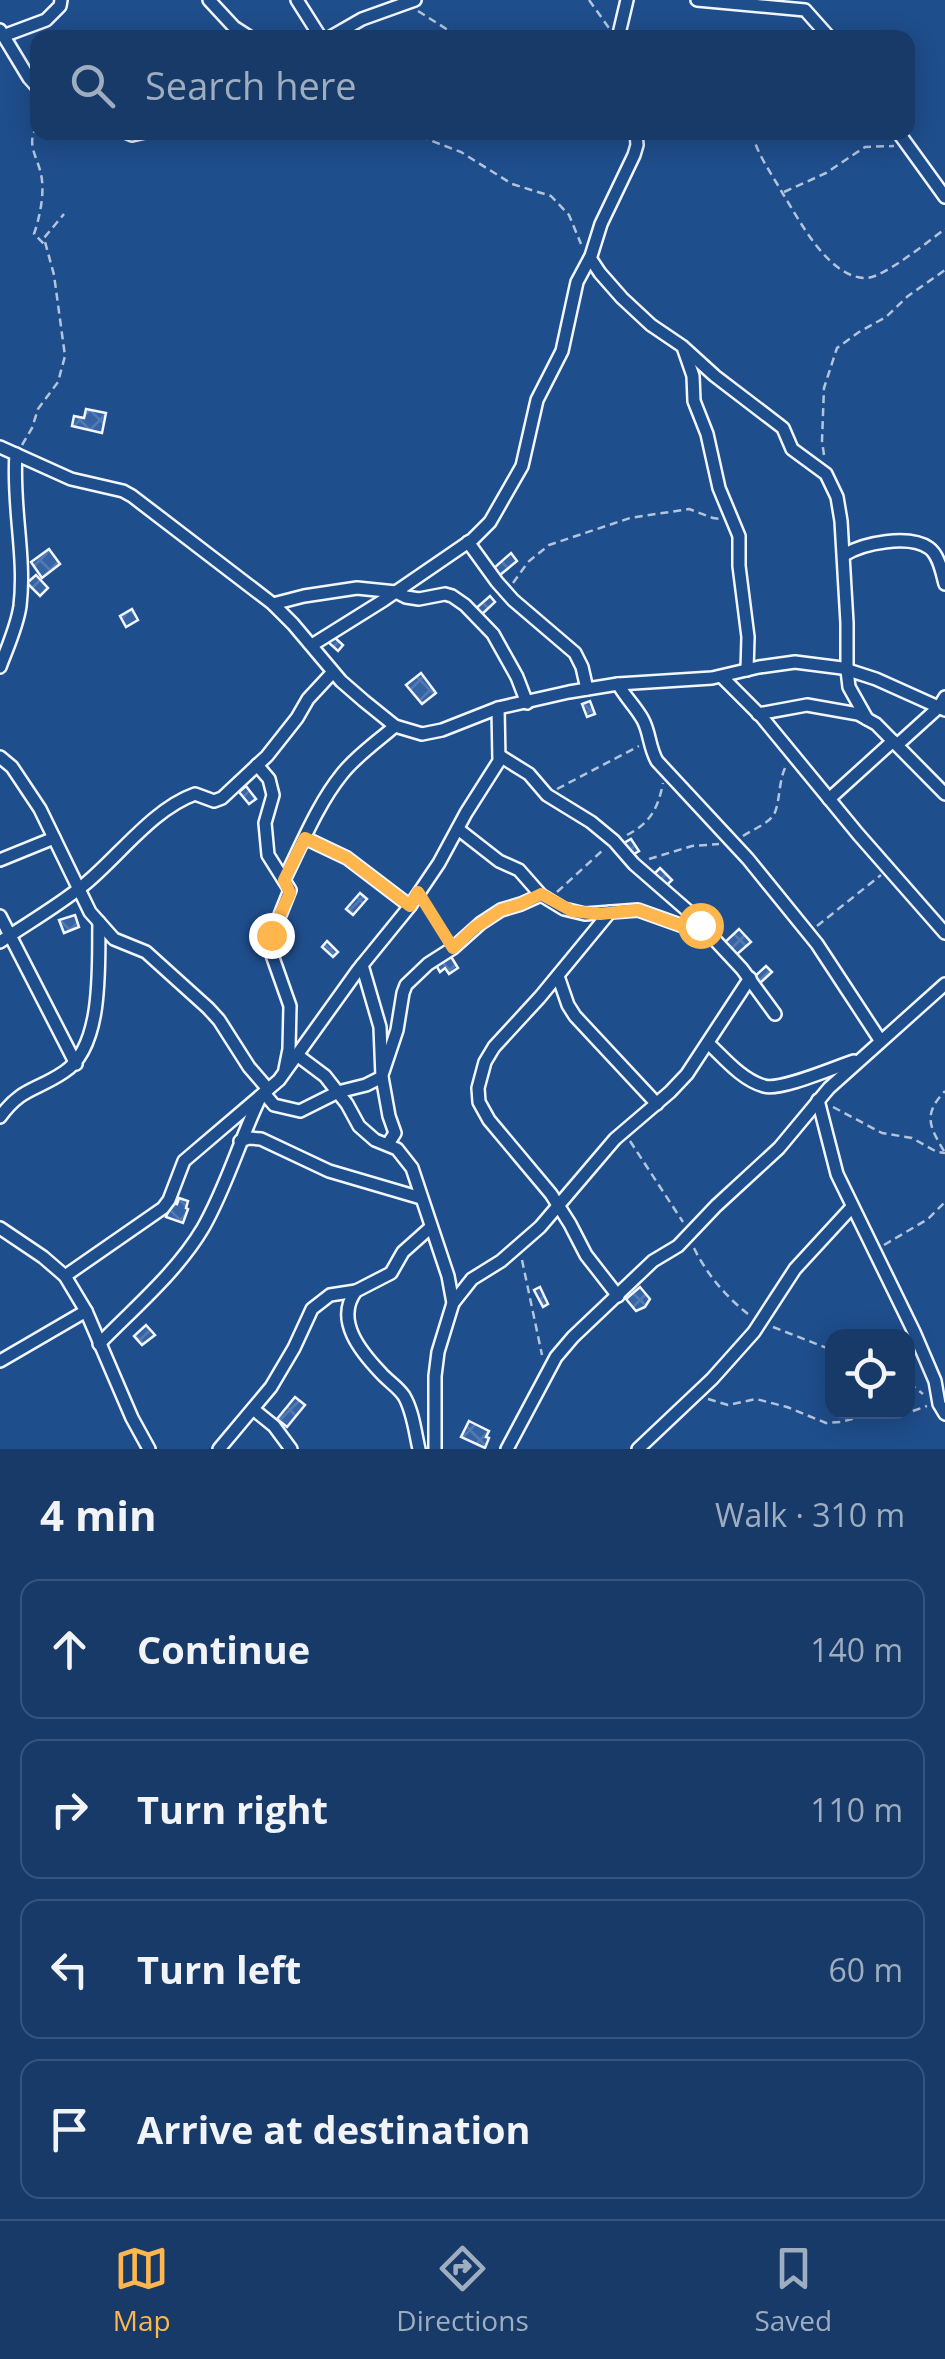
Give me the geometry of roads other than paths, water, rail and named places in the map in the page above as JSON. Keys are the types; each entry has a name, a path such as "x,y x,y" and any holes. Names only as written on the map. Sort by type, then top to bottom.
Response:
{"street":[{"path":"30,79 2,33 46,20 61,0"},
{"path":"209,0 239,30"},
{"path":"298,0 315,30"},
{"path":"618,30 626,0"},
{"path":"697,0 800,9 810,13 824,30"},
{"path":"343,30 362,19 412,2"},
{"path":"312,645 396,592 490,522 522,466 538,400 559,359 573,292 634,155 637,140"},
{"path":"904,140 944,195"},
{"path":"590,258 622,298 783,428 792,449 826,474 837,497 844,555 846,670 849,687 867,719"},
{"path":"682,346 690,364 694,401 707,434 718,486 740,541 748,670"},
{"path":"0,447 71,478 132,496 273,604 364,701 395,726 422,734 498,708 588,689 722,676 796,662 846,670 943,705"},
{"path":"0,668 20,606 16,454"},
{"path":"468,542 507,593 575,653 588,689"},
{"path":"844,555 871,542 922,545 936,557 945,584"},
{"path":"273,604 358,588 419,598 445,594 466,605 493,634 527,703"},
{"path":"5,939 78,889 174,806 194,794 218,800 279,742 308,699 333,672"},
{"path":"722,676 945,933"},
{"path":"618,684 641,717 652,753 818,944 880,1040"},
{"path":"758,714 807,705 858,714 895,743 945,794"},
{"path":"829,799 943,705"},
{"path":"65,1276 163,1208 184,1161 284,1073 362,964 410,906 497,765 498,708"},
{"path":"284,880 316,814 342,773 395,726"},
{"path":"500,756 614,841 688,911 750,978 775,1014"},
{"path":"0,757 10,764 29,791 85,904 99,922 114,939 146,952 208,1008 274,1105 300,1112 382,1075 404,988 428,964 501,910 545,898"},
{"path":"257,765 271,783 273,795 266,823 268,855 290,893 270,946 290,1006 284,1073"},
{"path":"458,829 499,861 519,870 545,898 564,909 585,914 638,910 682,926 700,925"},
{"path":"0,860 54,838"},
{"path":"305,838 347,858 410,906"},
{"path":"610,912 494,1047 478,1088 489,1120 558,1205 586,1255 618,1296"},
{"path":"0,916 5,939 76,1064"},
{"path":"0,1117 17,1096 76,1064 82,1053 94,1015 99,922"},
{"path":"362,964 380,1027 382,1075 395,1133 388,1144"},
{"path":"558,976 575,1016 657,1104"},
{"path":"435,1449 435,1376 453,1303 472,1279 540,1227 623,1132 687,1074 750,978"},
{"path":"507,1449 548,1370 573,1337 653,1261 678,1246 779,1148 858,1059 945,984"},
{"path":"708,1043 738,1072 766,1087 779,1087 858,1059"},
{"path":"297,1055 325,1076 359,1126 376,1140 397,1149 412,1168 448,1276 453,1303"},
{"path":"99,1344 169,1272 202,1230 264,1093"},
{"path":"820,1098 837,1174 914,1332 945,1414"},
{"path":"240,1141 261,1138 330,1171 421,1198"},
{"path":"638,1449 719,1372 761,1323 795,1269 852,1207"},
{"path":"219,1449 279,1374 312,1309 330,1295 356,1291 391,1273 403,1252 431,1227"},
{"path":"0,1228 65,1276 86,1311 149,1449"},
{"path":"356,1291 348,1306 348,1326 375,1365 402,1394 419,1449"},
{"path":"0,1361 86,1311"},
{"path":"252,1410 274,1426 291,1449"}]}
